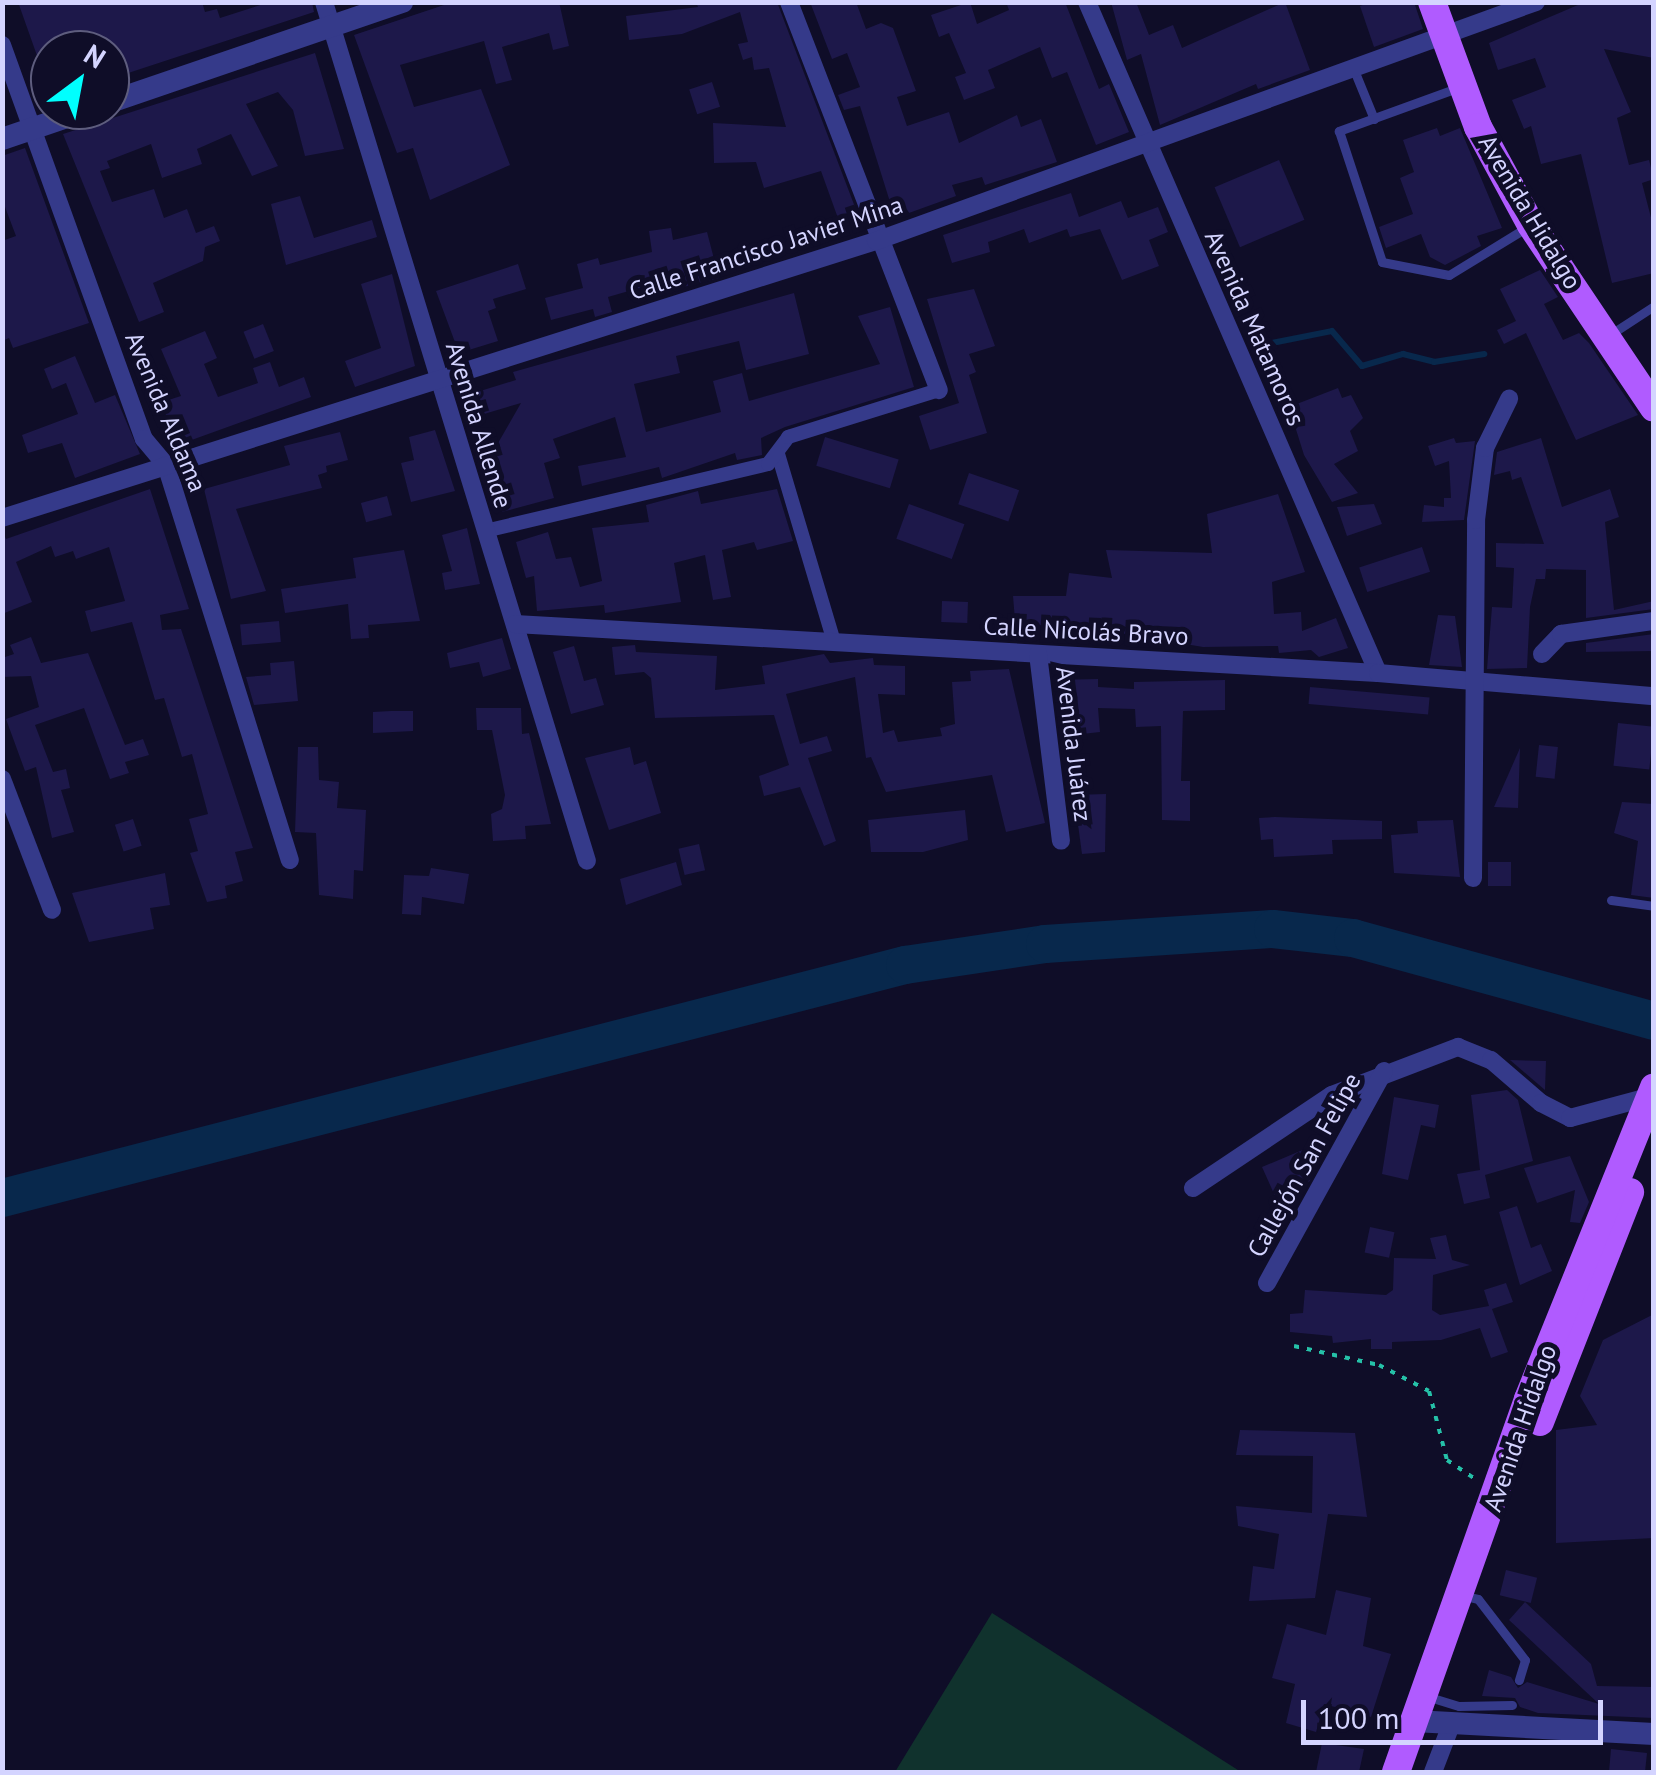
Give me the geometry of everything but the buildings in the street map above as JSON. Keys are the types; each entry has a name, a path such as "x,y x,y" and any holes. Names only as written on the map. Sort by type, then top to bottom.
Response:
{"main road":[{"name":"Avenida Hidalgo","path":"1432,2 1462,86 1531,225 1654,408"},
{"name":"Avenida Hidalgo","path":"1416,1772 1534,1382 1652,1093"},
{"name":"Avenida Hidalgo","path":"1470,1597 1654,1134"},
{"name":"Avenida Hidalgo","path":"1396,1772 1432,1713"}],"street":[{"name":"Avenida Allende","path":"324,2 587,861"},
{"path":"130,95 402,2"},
{"path":"485,531 768,464 788,437 939,390 876,241 788,2"},
{"name":"Avenida Matamoros","path":"1087,2 1378,672"},
{"name":"Calle Francisco Javier Mina","path":"2,518 876,241 1149,146 1536,2"},
{"name":"Avenida Aldama","path":"2,45 144,440 166,465 290,860"},
{"path":"2,139 30,130"},
{"path":"1473,878 1470,682 1485,448 1508,399"},
{"path":"778,454 834,642"},
{"path":"1542,654 1561,634 1654,621"},
{"name":"Calle Nicolás Bravo","path":"515,624 1378,672 1654,696"},
{"name":"Avenida Juárez","path":"1038,654 1061,841"},
{"path":"2,780 52,910"},
{"path":"1192,1188 1332,1095 1385,1071 1458,1047 1491,1060 1540,1103 1570,1118 1652,1093"},
{"name":"Callejón San Felipe","path":"1267,1283 1385,1071"},
{"path":"1434,1772 1432,1713 1654,1734"}],"lane":[{"path":"1354,70 1374,119"},
{"path":"1462,86 1339,131 1382,262 1449,275 1531,225"},
{"path":"1609,336 1654,306"},
{"path":"1611,900 1654,906"},
{"path":"1470,1597 1525,1660 1519,1680"},
{"path":"1432,1713 1512,1704"}],"path":[{"path":"1294,1346 1380,1365 1429,1391 1447,1460 1498,1496"}],"green space":[{"path":"992,1613 1241,1772 895,1772"}],"waterway":[{"path":"1257,346 1332,331 1362,366 1403,354 1434,362 1484,354"},
{"path":"2,1198 905,965 1045,944 1273,929 1353,938 1654,1021"}]}
